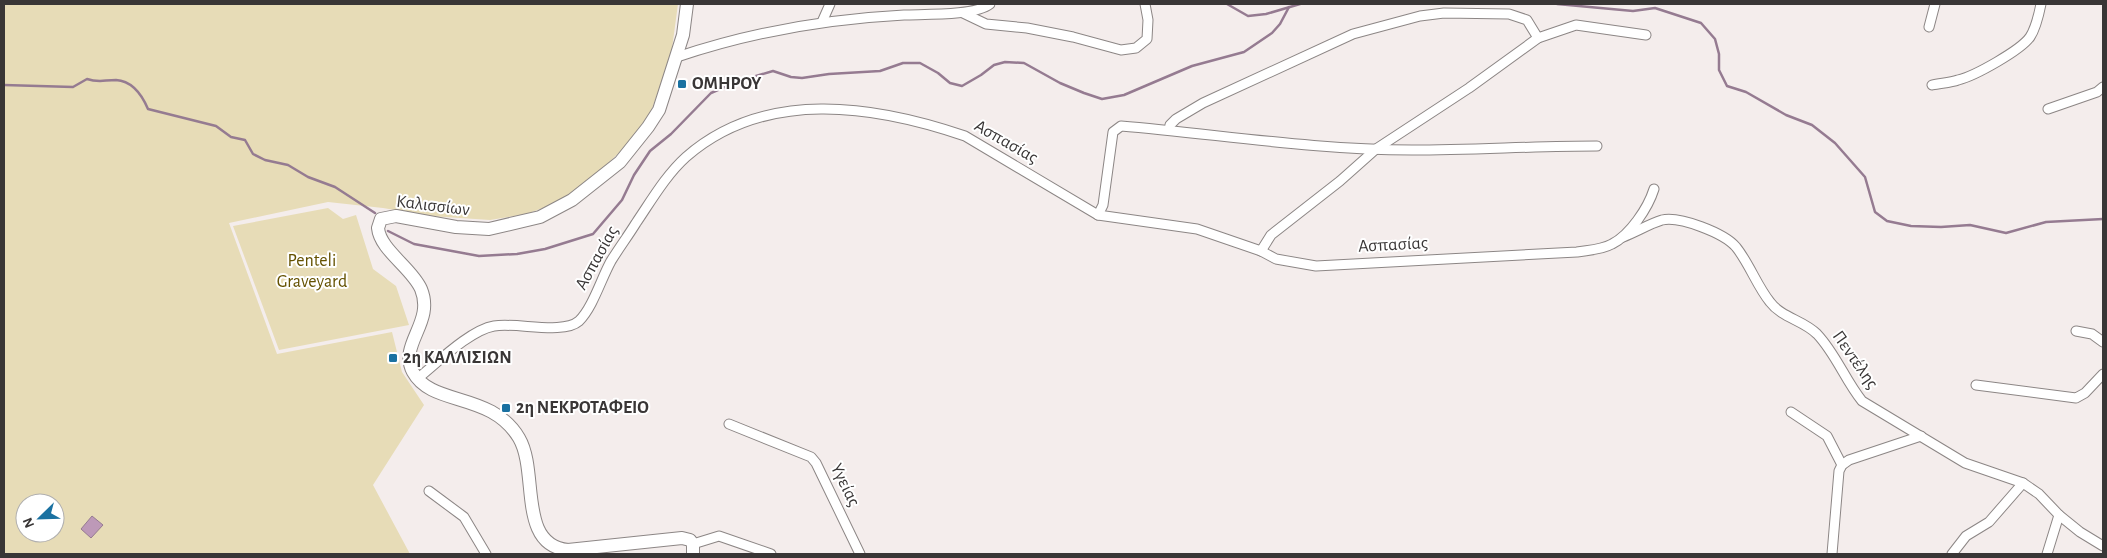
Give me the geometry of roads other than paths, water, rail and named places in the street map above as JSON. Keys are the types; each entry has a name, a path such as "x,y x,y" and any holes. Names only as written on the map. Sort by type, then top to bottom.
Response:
{"main road":[{"name":"Καλισσίων","path":"417,379 408,360 410,348 423,320 423,295 415,279 380,237 378,228 381,219 393,216 456,227 489,229 528,221 555,211 572,200 608,172 635,145 659,110 685,27 687,4"},
{"path":"417,379 431,390 492,410 510,426 519,438 528,462 536,528 548,544 557,549 568,550 682,538 690,540 693,549"}],"street":[{"path":"822,22 830,4"},
{"path":"677,57 731,40 822,22 853,18 962,13 990,4"},
{"path":"962,13 986,24 1026,28 1074,37 1121,50 1136,48 1147,39 1148,20 1145,4"},
{"path":"1929,27 1935,4"},
{"path":"1932,85 1959,80 1979,72 2017,49 2030,37 2041,4"},
{"path":"1169,130 1170,125 1176,118 1203,103 1354,34 1390,23 1444,13 1509,14 1527,20 1538,38"},
{"path":"1261,251 1271,234 1340,181 1376,149 1469,88 1538,38 1576,25 1646,35"},
{"path":"2048,109 2103,88"},
{"name":"Ασπασίας","path":"417,379 482,330 494,326 557,328 572,326 588,310 612,260 653,197 686,158 726,130 770,114 796,110 846,108 942,128 965,136 1098,215 1197,229 1261,251 1276,259 1316,266 1577,252 1601,248 1621,238 1643,214 1654,189"},
{"path":"1098,215 1103,206 1113,132 1121,126 1376,149 1598,146"},
{"name":"Πεντέλης","path":"1621,238 1653,224 1669,220 1699,227 1726,238 1740,252 1774,308 1806,326 1816,334 1837,360 1854,391 1862,401 1965,463 2023,483 2044,498 2080,532 2103,546"},
{"path":"2076,331 2092,334 2103,342"},
{"path":"1976,385 2076,398 2085,393 2103,374"},
{"path":"1791,412 1826,436 1842,464"},
{"name":"Υγείας","path":"729,424 810,457 816,463 860,554"},
{"path":"1832,554 1838,477 1842,464 1921,436"},
{"path":"1952,554 1966,536 1988,522 2023,483"},
{"path":"429,492 464,517 486,554"},
{"path":"2047,554 2059,514"},
{"path":"693,549 719,536 771,554"}],"waterway":[{"path":"1227,4 1248,16 1266,14 1300,4"},
{"path":"1557,4 1633,11 1655,8 1701,23 1715,39 1719,54 1719,70 1727,86 1746,92 1786,115 1812,125 1835,143 1865,177 1875,212 1887,221 1911,226 1941,227 1970,225 2006,233 2046,222 2103,219"},
{"path":"388,231 414,244 479,256 517,254 545,249 593,234 622,200 634,175 650,151 671,134 711,93 736,82 773,71 791,77 802,78 829,74 880,71 903,63 920,63 938,73 950,83 962,86 994,65 1005,62 1024,63 1060,83 1102,99 1124,95 1192,66 1244,52 1272,33 1280,24 1289,7"},
{"path":"4,85 73,87 87,79 122,81 136,90 148,109 216,126 231,137 245,140 253,154 265,160 288,165 308,177 335,187 375,213"}],"place":[{"name":"ΟΜΗΡΟΥ","path":"682,84"},
{"name":"2η ΚΑΛΛΙΣΙΩΝ","path":"393,358"},
{"name":"2η ΝΕΚΡΟΤΑΦΕΙΟ","path":"506,408"}],"park label":[{"name":"Penteli Graveyard","path":"312,271"}]}
